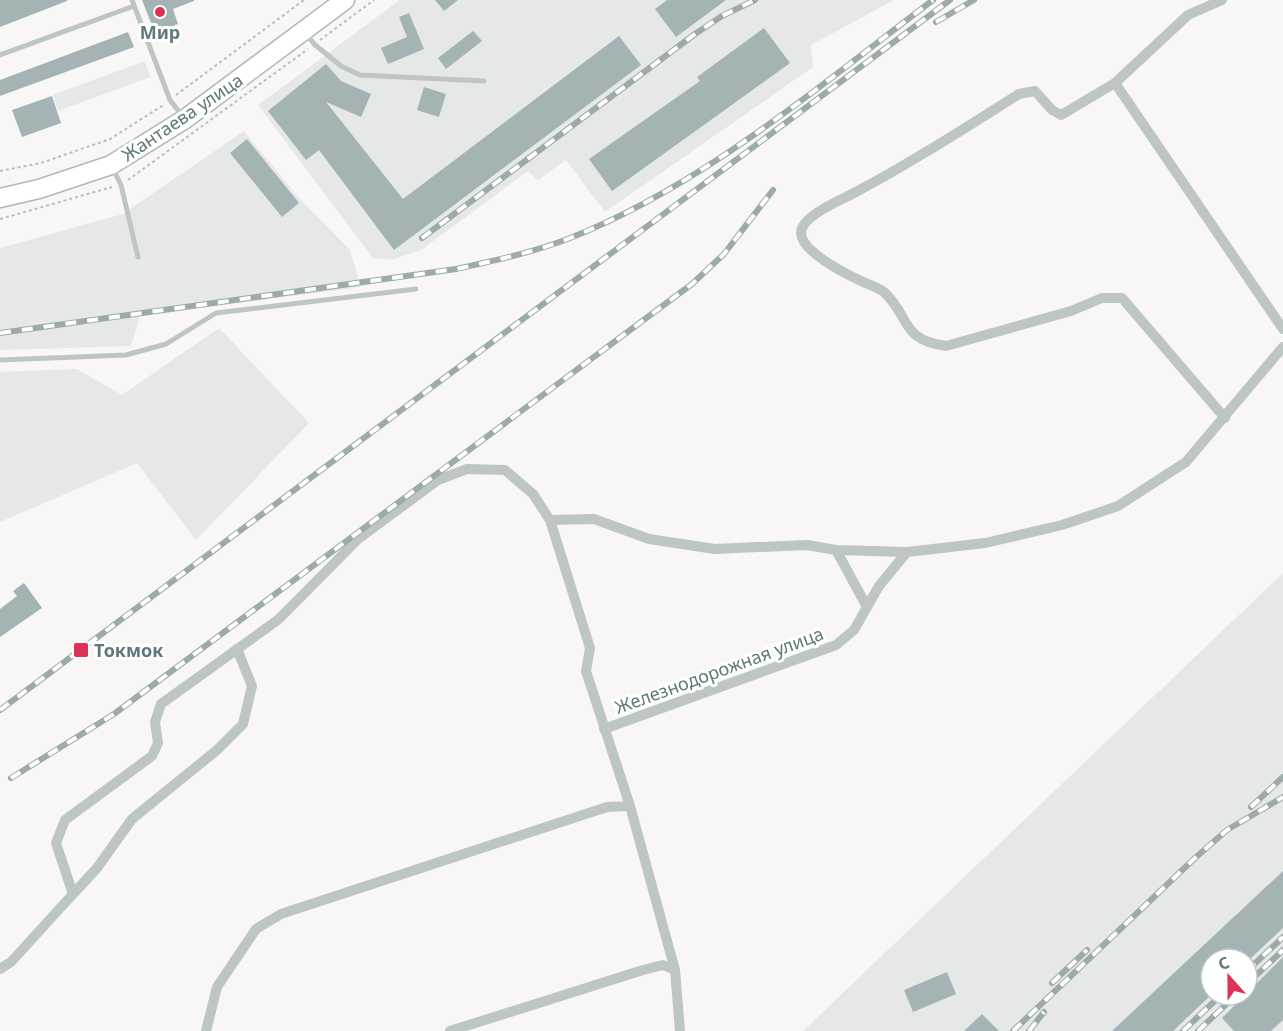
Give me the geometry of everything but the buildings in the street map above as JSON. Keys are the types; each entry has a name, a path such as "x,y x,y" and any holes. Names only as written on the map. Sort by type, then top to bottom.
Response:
{"main road":[{"name":"Жантаева улица","path":"0,198 39,189 111,165 185,119 343,1"}],"street":[{"path":"1222,0 1188,15 1115,83 1060,115 1052,110 1035,90 1028,90 898,170 819,211 803,225 801,232 804,244 840,271 884,292 902,318 925,343 946,346 1048,318 1102,297 1122,298 1225,418"},
{"path":"1115,83 1283,329"},
{"path":"550,520 594,519 649,539 716,549 807,545 836,550 907,552 985,543 1062,525 1118,506 1185,462 1225,418 1283,347"},
{"name":"Железнодорожная улица","path":"73,894 56,843 65,820 152,756 158,742 155,722 161,704 279,619 358,539 438,480 467,469 505,470 533,494 550,520 590,648 586,671 630,806 675,970 680,1031"},
{"path":"836,550 866,605"},
{"name":"Железнодорожная улица","path":"604,729 836,645 854,630 866,605 907,552"},
{"path":"0,969 11,962 97,868 132,819 218,750 243,724 252,686 237,649"},
{"path":"207,1031 216,987 256,929 281,914 598,810 630,806"},
{"path":"450,1031 643,969 663,965 675,970"}],"lane":[{"path":"0,56 133,3 170,100 185,119"},
{"path":"304,30 314,44 341,66 360,75 484,81"},
{"path":"111,165 121,185 138,257"},
{"path":"0,360 126,355 166,344 216,313 416,289"}],"path":[{"path":"0,171 41,163 110,139 170,100 304,0"}],"shaded area":[{"path":"400,0 894,0 811,45 813,67 605,212 566,160 538,180 528,171 421,250 391,260 373,258 258,105"},
{"path":"145,61 150,77 58,111 53,95"},
{"path":"244,131 298,197 350,250 361,287 140,316 131,346 0,350 0,248 123,214"},
{"path":"219,328 309,423 196,540 137,463 0,522 0,372 77,369 122,395"},
{"path":"1283,573 1283,1031 803,1031"}],"railway":[{"path":"422,238 695,34 722,16 755,0"},
{"path":"0,333 456,269 525,253 565,240 615,218 711,164 802,100 933,0"},
{"path":"0,710 950,0"},
{"path":"936,22 974,0"},
{"path":"11,778 114,714 692,284 724,254 773,190"},
{"path":"1251,807 1283,777"},
{"path":"1013,1031 1227,830 1283,797"},
{"path":"1259,960 1283,937"},
{"path":"1052,983 1087,950"},
{"path":"1259,973 1283,950"},
{"path":"1183,1031 1208,1007"},
{"path":"1198,1031 1223,1007"},
{"path":"1029,1031 1044,1012"}],"place":[{"name":"Мир","path":"160,12"},
{"name":"Токмок","path":"81,650"}]}
